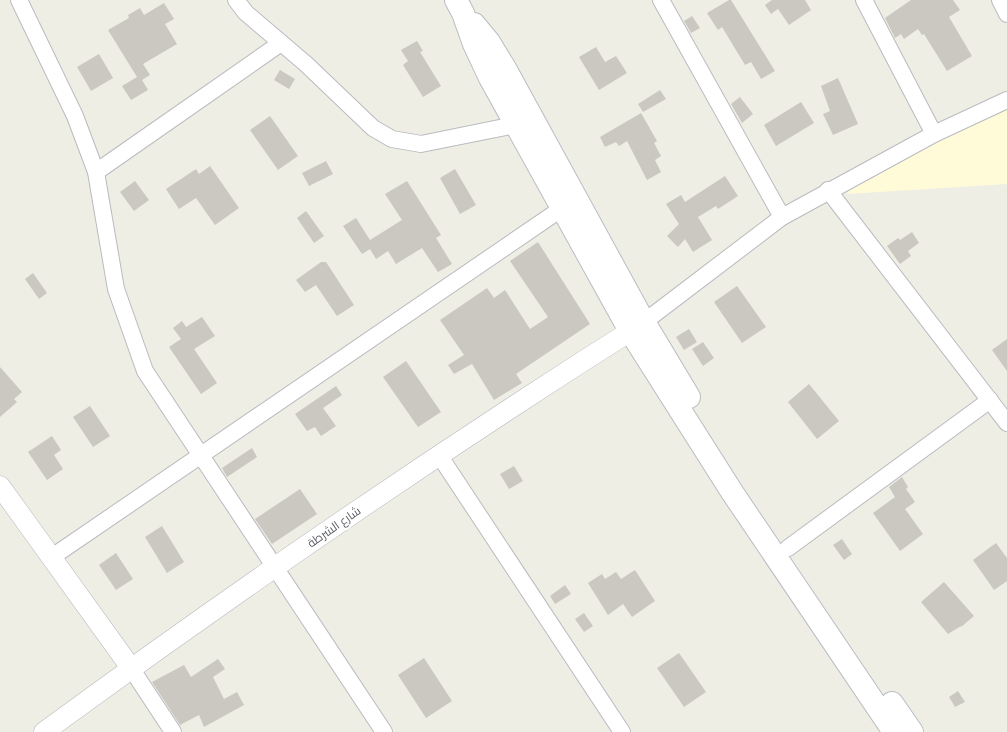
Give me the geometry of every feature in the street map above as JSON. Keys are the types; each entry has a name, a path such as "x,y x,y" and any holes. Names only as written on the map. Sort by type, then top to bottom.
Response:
{"main road":[{"path":"460,6 482,62 561,208 637,327 732,492 894,732"},
{"path":"460,6 489,42 506,70 637,327 709,428 912,732"}],"street":[{"path":"19,0 76,116 96,172 116,289 145,371 384,732"},
{"path":"236,0 246,13 306,64 373,128 392,139 421,144 515,125"},
{"path":"661,0 782,217"},
{"path":"864,0 934,134"},
{"path":"1000,0 1007,14"},
{"path":"96,172 281,43"},
{"path":"637,327 782,217 828,190 934,134 1007,100"},
{"path":"828,190 1007,423"},
{"path":"52,557 201,457 561,208"},
{"name":"شارع الشرطة","path":"44,732 131,668 439,454 637,327"},
{"path":"788,548 990,400"},
{"path":"439,454 622,732"},
{"path":"0,486 131,668 173,732"}],"shaded area":[{"path":"1007,100 1007,184 847,194 853,177"}],"building":[{"path":"731,0 775,71 761,79 751,62 745,65 722,27 718,30 707,13"},
{"path":"772,0 805,0 811,10 789,25 778,9 771,14 765,5"},
{"path":"911,0 953,0 960,10 949,17 972,56 947,71 924,34 922,35 918,29 904,39 901,34 895,38 885,18"},
{"path":"164,3 174,19 165,24 177,44 143,64 150,75 142,80 148,90 131,100 122,86 137,77 108,30 129,18 128,15 140,8 144,15"},
{"path":"692,16 700,28 691,33 684,21"},
{"path":"417,41 423,51 420,52 441,86 423,97 403,65 408,61 401,50"},
{"path":"596,47 605,62 616,56 627,73 599,90 579,57"},
{"path":"99,54 113,78 91,91 77,67"},
{"path":"280,70 295,79 289,89 274,80"},
{"path":"838,78 858,124 833,135 823,114 830,111 821,86"},
{"path":"660,90 666,99 643,112 638,104"},
{"path":"740,97 753,114 742,123 731,104"},
{"path":"801,102 814,123 776,146 764,125"},
{"path":"641,113 657,141 654,143 661,156 655,160 661,172 647,180 627,141 619,146 616,142 605,147 600,137"},
{"path":"270,116 298,156 278,170 250,130"},
{"path":"326,161 333,174 309,186 302,173"},
{"path":"210,166 239,208 215,225 196,198 179,209 166,189 196,169 199,174"},
{"path":"455,169 476,205 460,214 440,178"},
{"path":"725,176 738,196 718,209 716,206 698,217 712,240 693,252 685,239 678,247 667,236 679,224 666,204 681,195 685,202"},
{"path":"135,181 149,200 134,211 120,192"},
{"path":"407,181 441,235 436,238 452,264 438,272 422,248 396,264 388,251 376,259 370,249 362,254 343,226 356,218 370,240 402,220 385,194"},
{"path":"306,211 324,236 314,243 297,218"},
{"path":"912,232 919,243 908,251 911,256 900,264 887,246 898,238 900,240"},
{"path":"538,242 590,324 516,374 522,383 494,400 472,364 454,374 448,365 464,355 440,320 487,288 494,298 505,290 530,329 548,317 510,261"},
{"path":"321,262 326,262 354,305 337,316 316,285 305,292 296,280"},
{"path":"33,273 47,293 39,299 25,279"},
{"path":"737,286 766,327 742,343 714,302"},
{"path":"202,317 215,336 194,349 217,383 201,394 169,347 181,339 173,328 182,321 186,327"},
{"path":"689,329 697,342 684,350 676,337"},
{"path":"1007,339 1007,371 992,350"},
{"path":"703,342 714,358 703,366 692,349"},
{"path":"406,361 441,412 418,427 383,377"},
{"path":"0,367 22,392 14,399 17,402 0,417"},
{"path":"809,384 839,421 817,439 788,402"},
{"path":"336,386 342,395 323,408 336,426 321,436 315,427 307,431 295,414"},
{"path":"90,406 110,436 93,447 73,417"},
{"path":"52,436 61,450 54,455 63,469 47,480 28,452"},
{"path":"252,448 257,457 227,477 222,468"},
{"path":"514,466 523,481 509,489 500,474"},
{"path":"902,477 908,487 906,489 915,502 905,509 923,534 900,551 873,513 895,497 889,487"},
{"path":"300,489 317,514 272,544 255,519"},
{"path":"162,526 184,562 167,573 145,537"},
{"path":"842,539 852,554 844,560 833,545"},
{"path":"996,543 1007,558 1007,581 994,590 973,560"},
{"path":"116,553 133,579 116,590 99,565"},
{"path":"635,570 655,601 632,617 623,604 608,615 588,583 602,574 605,579 616,572 621,579"},
{"path":"944,582 974,616 961,627 948,634 921,602"},
{"path":"565,585 571,594 555,604 550,596"},
{"path":"584,613 593,626 584,632 575,619"},
{"path":"679,653 706,692 684,707 657,668"},
{"path":"424,658 452,701 426,718 398,675"},
{"path":"218,659 225,669 213,677 224,699 237,692 244,705 204,727 199,715 180,725 152,682 184,665 191,677"},
{"path":"958,691 965,702 955,707 949,697"}]}
